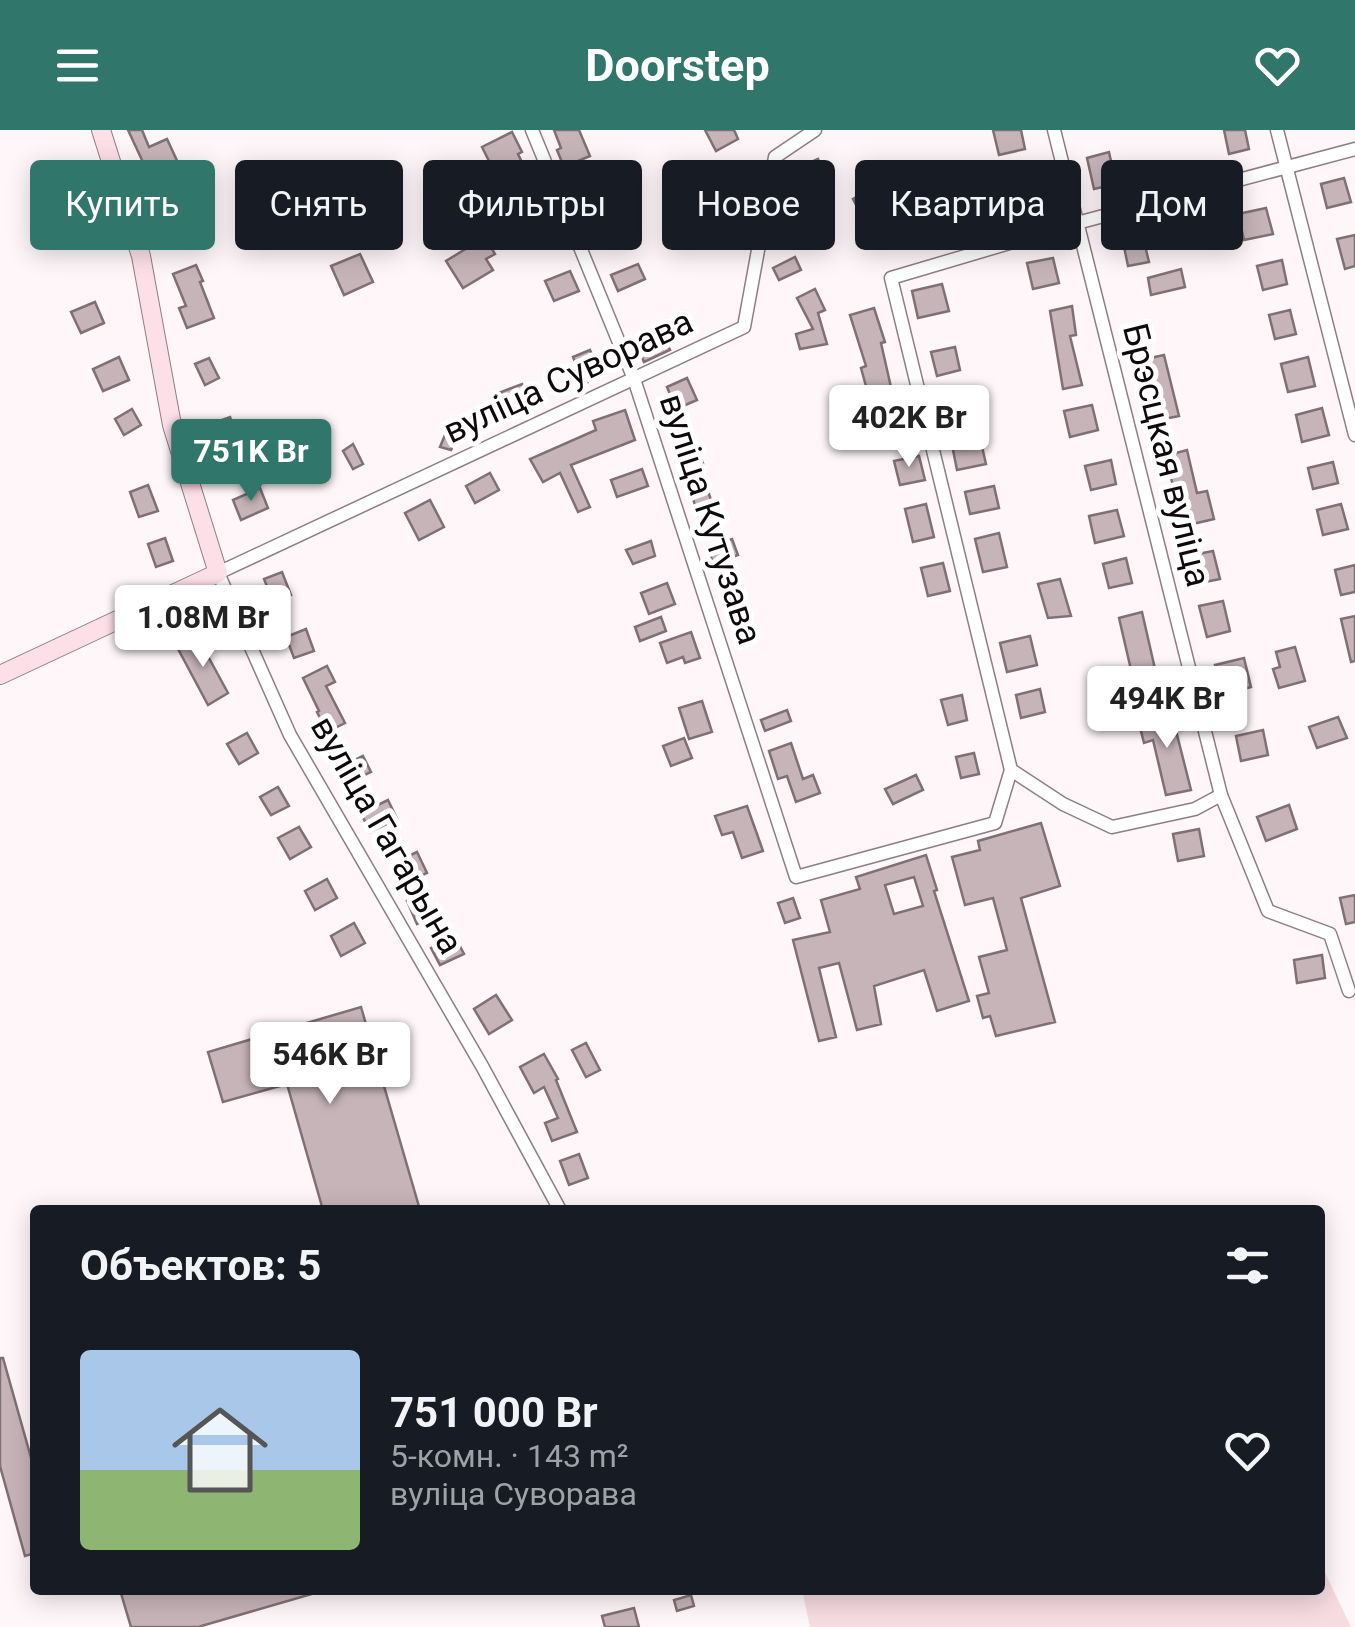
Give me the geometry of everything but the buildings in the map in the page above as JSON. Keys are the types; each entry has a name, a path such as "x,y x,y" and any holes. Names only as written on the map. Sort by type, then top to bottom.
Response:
{"street":[{"name":"вуліца Гагарына","path":"102,130 141,256 172,425 218,573 290,735 482,1066 557,1205"},
{"name":"вуліца Кутузава","path":"532,130 634,379 796,877 995,823 1011,770"},
{"name":"вуліца Суворава","path":"218,573 744,327 775,157 816,130"},
{"name":"Брэсцкая вуліца","path":"1054,130 1061,160"},
{"path":"1277,130 1355,434"},
{"path":"1081,222 1355,149"},
{"name":"Брэсцкая вуліца","path":"1081,239 1221,794 1268,911 1330,934 1349,991"},
{"path":"986,250 892,278 1011,770 1063,804 1112,827 1195,809 1221,794"},
{"path":"0,675 218,573"}],"shaded area":[{"path":"1325,1572 1351,1627 810,1627 803,1595 1325,1595"}]}
